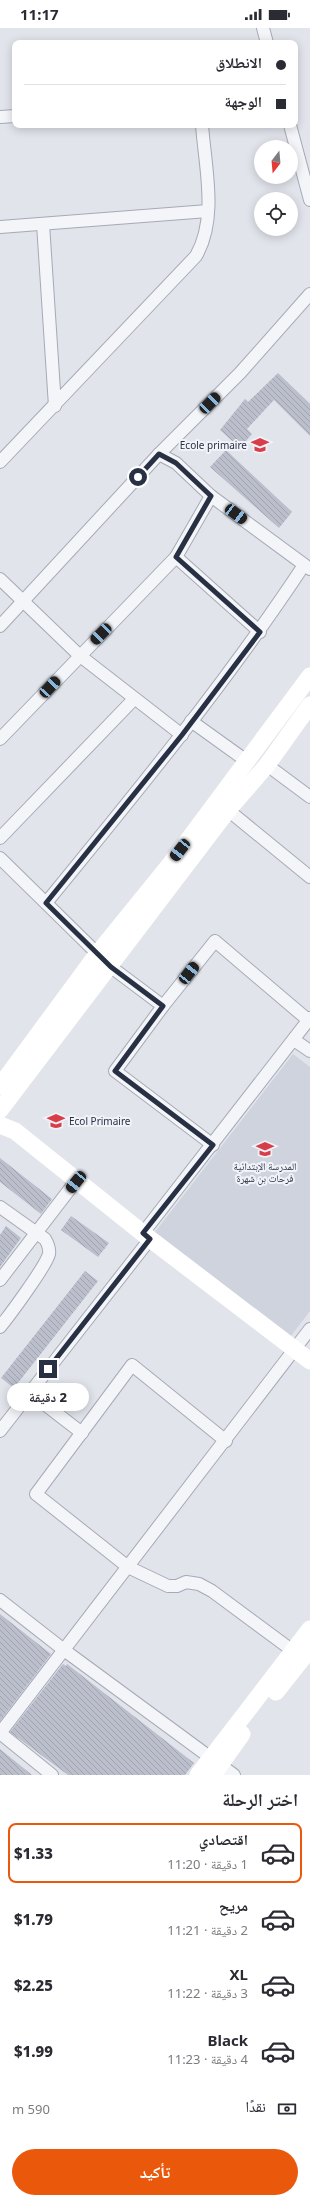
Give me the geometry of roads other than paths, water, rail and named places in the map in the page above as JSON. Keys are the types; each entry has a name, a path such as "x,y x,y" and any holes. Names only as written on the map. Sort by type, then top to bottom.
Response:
{"street":[{"path":"263,28 266,40"},
{"path":"0,117 12,116"},
{"path":"0,462 55,406 196,256 206,235 208,210 202,128"},
{"path":"291,128 310,200"},
{"path":"0,227 208,210"},
{"path":"43,224 55,406"},
{"path":"0,626 24,602 159,454 240,373 310,294"},
{"path":"46,903 182,735 307,567 211,496 176,463 159,454"},
{"path":"0,739 79,655 176,557 211,496"},
{"path":"176,557 260,632"},
{"path":"0,579 79,655 182,735"},
{"path":"0,1086 98,953 171,863 248,762 310,676"},
{"path":"0,838 134,699"},
{"path":"310,705 266,765 228,810 111,967 2,1105 7,1128 310,1361"},
{"path":"191,721 248,762"},
{"path":"266,765 310,797"},
{"path":"228,810 310,877"},
{"path":"0,858 111,967 163,1006"},
{"path":"0,1430 309,1019 215,941 163,1006 115,1071 213,1145"},
{"path":"294,1040 310,1051"},
{"path":"0,1280 76,1182"},
{"path":"0,1207 45,1239 49,1247 49,1254 0,1327"},
{"path":"52,1775 0,1733 226,1441 310,1329"},
{"path":"226,1441 132,1365 36,1494 128,1567 168,1586 177,1586 186,1582 199,1584 212,1591 292,1651"},
{"path":"29,1392 82,1432"},
{"path":"0,1600 220,1768"},
{"path":"220,1768 292,1651 310,1629"},
{"path":"198,1775 220,1768 241,1736 310,1649"}],"place":[{"name":"Ecole primaire","path":"260,445"},
{"name":"Ecol Primaire","path":"56,1121"},
{"name":"المدرسة الإبتدائية فرحات بن شهرة","path":"265,1149"}]}
